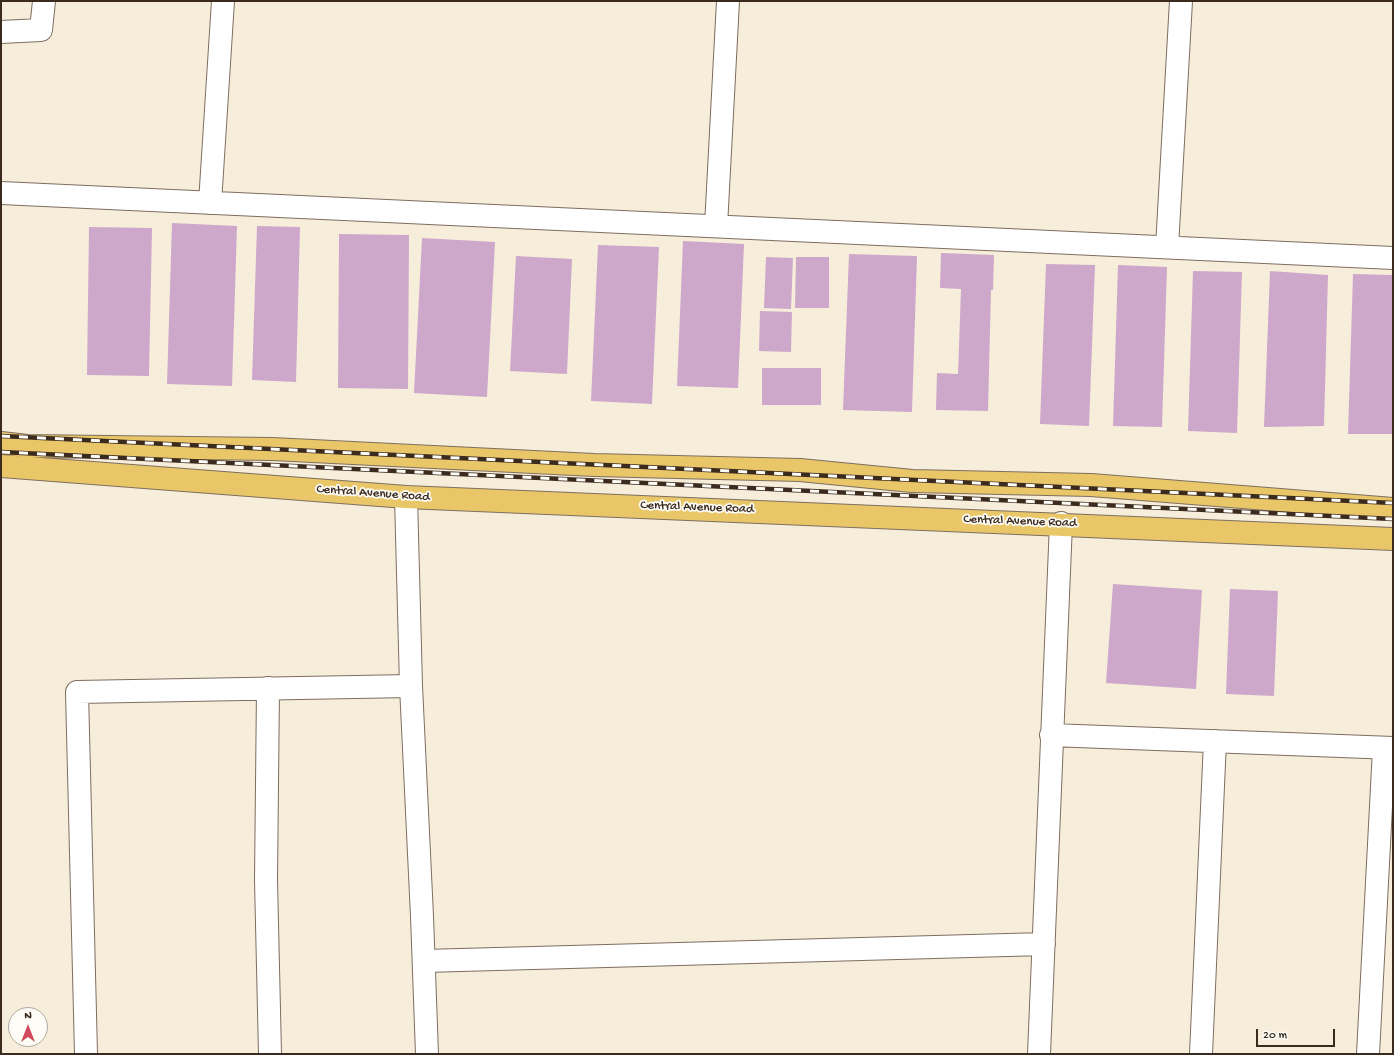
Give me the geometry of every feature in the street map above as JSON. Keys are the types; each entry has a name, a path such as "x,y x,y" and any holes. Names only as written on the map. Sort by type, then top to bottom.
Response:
{"main road":[{"path":"1,443 27,446 272,449 594,465 800,470 912,481 1091,485 1393,509"},
{"name":"Central Avenue Road","path":"1,466 406,497 1061,523 1393,539"}],"street":[{"path":"1,32 41,30 44,1"},
{"path":"210,203 223,1"},
{"path":"716,226 728,1"},
{"path":"1167,247 1181,1"},
{"path":"1,193 1393,258"},
{"path":"406,497 411,686 427,1054"},
{"path":"1039,1054 1051,735 1061,523"},
{"path":"86,1054 77,692 411,686"},
{"path":"268,688 266,880 270,1054"},
{"path":"1051,735 1388,749 1368,1054"},
{"path":"1201,1054 1215,742"},
{"path":"424,962 1044,944"}],"building":[{"path":"172,223 237,226 232,386 167,384"},
{"path":"257,226 300,227 296,382 252,380"},
{"path":"89,227 152,228 149,376 87,375"},
{"path":"339,234 409,235 408,389 338,388"},
{"path":"422,238 495,242 487,397 414,393"},
{"path":"683,241 744,244 738,388 677,386"},
{"path":"598,245 659,247 652,404 591,401"},
{"path":"941,253 994,255 993,290 991,290 988,411 936,410 937,373 958,374 961,289 940,288"},
{"path":"849,254 917,256 912,412 843,410"},
{"path":"516,256 572,259 567,374 510,371"},
{"path":"766,257 793,258 791,309 764,308"},
{"path":"796,257 829,257 829,308 795,308"},
{"path":"1046,264 1095,265 1089,426 1040,424"},
{"path":"1118,265 1167,267 1162,427 1113,426"},
{"path":"1193,271 1242,272 1237,433 1188,431"},
{"path":"1270,271 1328,275 1324,426 1264,427"},
{"path":"1353,274 1393,275 1393,434 1348,434"},
{"path":"760,311 792,312 791,352 759,351"},
{"path":"762,368 821,368 821,405 762,405"},
{"path":"1113,584 1202,590 1196,689 1106,683"},
{"path":"1230,589 1278,591 1274,696 1226,694"}],"railway":[{"path":"1,436 1393,503"},
{"path":"1,452 1393,519"}]}
